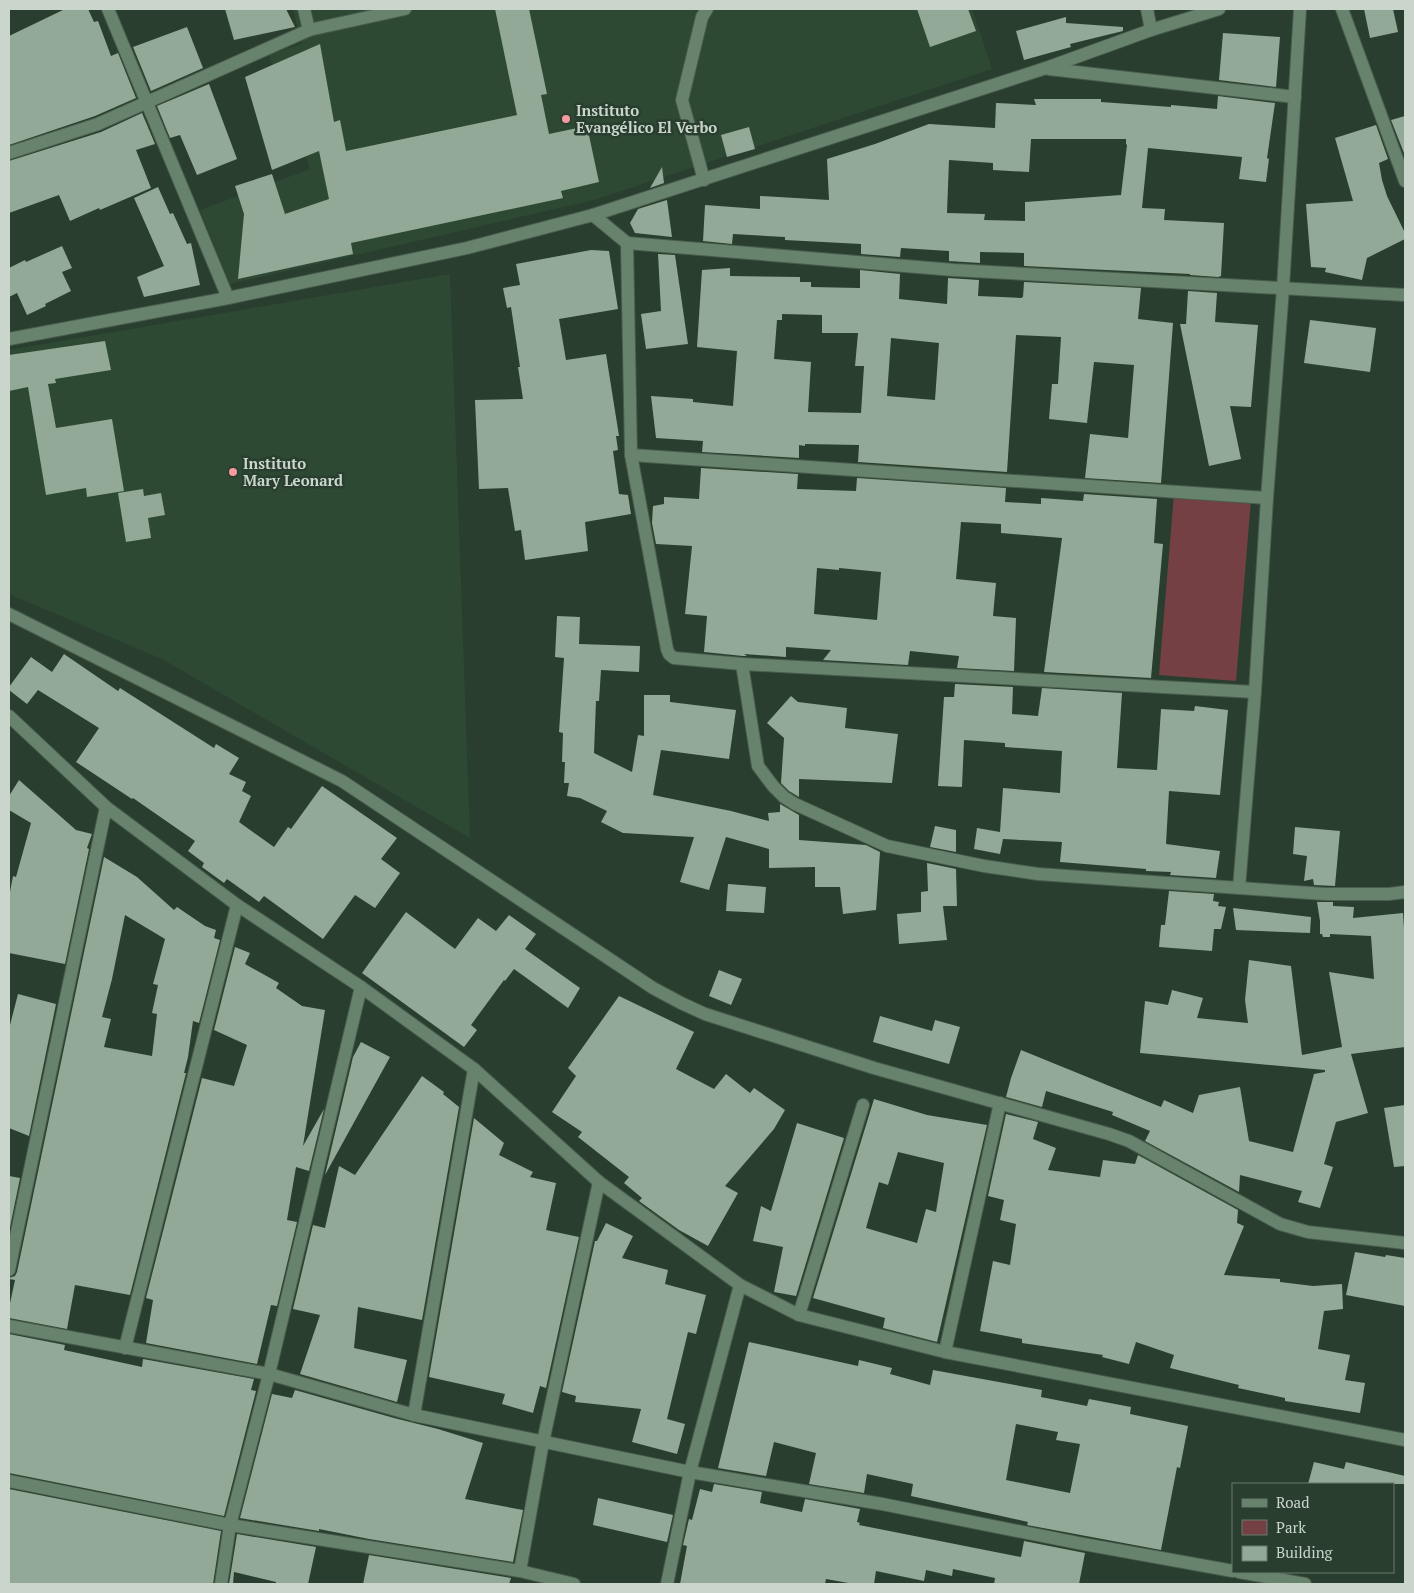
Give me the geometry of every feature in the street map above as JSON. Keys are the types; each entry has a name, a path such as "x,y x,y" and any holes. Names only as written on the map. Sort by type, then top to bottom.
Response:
{"street":[{"path":"108,9 228,298"},
{"path":"304,9 309,30"},
{"path":"9,154 98,124 309,30 405,9"},
{"path":"704,180 682,100 702,18 707,9"},
{"path":"1147,9 1151,30"},
{"path":"9,339 228,298 467,248 593,215 1046,68 1151,30 1219,9"},
{"path":"1239,888 1255,692 1300,9"},
{"path":"1342,9 1405,181"},
{"path":"1046,68 1295,97"},
{"path":"593,215 627,243 954,270 1405,295"},
{"path":"627,243 631,455 667,649 674,658 742,664 1255,692"},
{"path":"631,455 1267,498"},
{"path":"9,614 342,781 653,988 705,1014 874,1068 1129,1141 1280,1224 1308,1232 1405,1243"},
{"path":"742,664 758,766 772,786 794,804 888,846 984,866 1038,874 1326,894 1389,894 1405,892"},
{"path":"9,716 106,807 237,905 362,987 474,1069 599,1182 740,1285 799,1315 945,1352 1405,1440"},
{"path":"9,1270 106,807"},
{"path":"125,1348 237,905"},
{"path":"221,1584 230,1525 269,1374 362,987"},
{"path":"414,1415 474,1069"},
{"path":"945,1352 1000,1103"},
{"path":"799,1315 863,1105"},
{"path":"520,1571 542,1442 599,1182"},
{"path":"667,1584 690,1472 740,1285"},
{"path":"9,1326 269,1374 414,1415 690,1472 882,1504 1078,1543 1232,1571"},
{"path":"9,1481 230,1525 520,1571 574,1584"},
{"path":"1244,1573 1305,1584"}],"shaded area":[{"name":"Instituto Evangélico El Verbo","path":"293,9 972,9 992,69 594,200 230,284 200,210 310,169 269,55 301,44"},
{"name":"Instituto Mary Leonard","path":"450,274 470,838 162,659 9,594 9,350"}],"green space":[{"path":"1174,494 1251,500 1236,681 1159,675"}],"building":[{"path":"65,9 88,9 94,22 98,21 111,56 118,53 136,98 95,116 9,145 9,36"},
{"path":"225,9 286,9 295,27 234,40"},
{"path":"495,9 529,9 547,94 541,95 549,134 587,126 599,182 561,191 563,198 351,243 353,254 238,279 244,214 235,186 272,174 285,214 329,199 319,151 272,170 245,77 320,44 334,122 340,120 346,151 517,115"},
{"path":"917,9 968,9 976,31 930,47"},
{"path":"1364,9 1393,9 1398,32 1370,38"},
{"path":"1066,17 1066,23 1123,27 1123,31 1070,44 1071,47 1024,60 1016,31"},
{"path":"187,27 203,68 151,91 133,47"},
{"path":"1223,33 1280,37 1276,87 1219,80"},
{"path":"209,84 237,159 197,175 180,135 170,138 157,106"},
{"path":"1218,96 1275,103 1267,158 1269,159 1266,182 1239,179 1242,157 1148,148 1142,208 1165,209 1164,220 1224,223 1221,276 1218,277 1024,266 1024,253 980,252 980,263 949,261 949,251 901,248 900,257 861,254 861,244 785,240 785,237 733,234 732,244 703,241 705,205 760,209 760,196 829,200 827,159 929,124 995,128 996,103 1036,105 1034,99 1101,99 1101,102 1217,109","holes":["1031,139 1126,139 1127,145 1121,195 1025,202 1025,221 984,220 985,214 947,213 949,160 993,163 993,170 1029,172"]},
{"path":"142,113 155,144 136,150 151,188 70,221 59,195 9,213 9,161 101,132"},
{"path":"1405,116 1405,153 1404,153 1391,120"},
{"path":"1376,125 1388,159 1379,163 1382,180 1387,196 1405,233 1405,239 1367,258 1362,280 1325,272 1326,268 1311,267 1306,204 1353,201 1335,138"},
{"path":"749,127 755,149 727,157 721,135"},
{"path":"662,167 664,183 650,188"},
{"path":"158,187 170,214 173,213 187,244 191,243 200,285 144,297 137,277 164,266 134,198"},
{"path":"667,200 672,237 635,233 630,223 638,209"},
{"path":"62,246 72,268 62,272 71,291 27,315 17,293 9,297 9,268"},
{"path":"591,250 609,251 618,309 559,319 566,360 606,354 619,436 616,436 618,450 613,451 619,494 628,495 631,514 585,522 588,551 525,560 521,530 515,531 508,488 479,489 475,400 523,399 511,307 507,308 503,288 520,285 516,264"},
{"path":"658,254 675,255 688,344 646,349 641,314 661,311"},
{"path":"730,268 730,276 800,277 800,282 811,282 811,287 860,288 860,270 900,274 899,299 947,304 948,278 979,280 978,296 1021,298 1023,297 1024,282 1141,288 1138,319 1173,323 1161,483 1085,478 1090,434 1128,438 1134,365 1094,362 1087,423 1049,419 1052,384 1058,384 1061,337 1016,335 1007,472 858,462 859,445 799,445 799,458 702,452 703,441 656,438 651,396 693,399 693,402 733,406 737,351 697,347 702,270","holes":["782,314 822,315 822,333 858,333 855,366 864,366 861,413 808,412 811,362 774,359 777,320 782,320","891,338 939,343 935,400 887,396"]},
{"path":"1188,291 1217,293 1215,322 1258,325 1251,407 1230,406 1241,459 1209,466 1180,324 1186,324"},
{"path":"1310,320 1376,328 1370,372 1304,363"},
{"path":"105,341 111,370 55,379 56,383 48,384 56,428 112,419 124,491 87,497 86,488 46,495 28,387 9,391 9,355"},
{"path":"701,468 798,474 797,489 856,491 857,478 1006,488 1005,502 1041,504 1041,498 1083,501 1084,494 1157,499 1154,543 1163,544 1151,678 1044,672 1062,538 1001,533 1001,524 961,522 956,579 996,583 993,616 1016,618 1014,671 957,668 959,656 910,651 908,665 823,660 831,650 786,647 786,657 744,654 747,656 743,656 704,652 707,616 685,614 692,546 656,544 652,523 653,506 664,504 664,497 699,499","holes":["817,568 839,570 839,568 881,572 877,620 814,614"]},
{"path":"143,489 144,496 161,493 165,515 148,518 151,538 126,542 118,493"},
{"path":"557,616 580,617 579,644 640,646 639,672 601,670 599,701 596,701 594,753 632,772 638,735 644,736 644,695 670,695 670,702 736,710 729,759 661,750 653,795 769,821 768,813 780,812 780,804 799,815 799,840 866,845 880,852 876,910 843,914 840,887 815,887 815,867 769,868 769,849 726,837 709,890 680,882 694,837 623,833 601,822 607,811 580,798 567,796 569,783 564,783 565,762 562,762 563,733 559,732 564,658 555,657"},
{"path":"64,654 118,691 120,688 214,748 216,744 239,758 229,774 246,782 242,791 251,796 239,822 274,847 288,827 291,829 322,786 397,838 381,859 400,873 375,908 355,895 323,939 264,896 259,902 227,879 224,883 202,867 204,863 188,851 195,841 133,798 76,762 99,728 38,690 27,704 9,690 9,687 31,657 52,672"},
{"path":"955,684 1013,687 1012,714 1038,716 1042,688 1122,693 1117,768 1157,770 1161,709 1194,711 1195,706 1228,710 1220,795 1169,791 1166,844 1220,851 1216,878 1170,875 1171,872 1146,871 1146,869 1060,862 1062,842 1003,839 1000,854 974,849 977,828 1000,832 1003,788 1060,793 1062,751 1005,747 1005,743 964,740 962,787 938,786 944,697 954,697"},
{"path":"791,696 798,702 847,708 845,728 898,734 892,783 799,779 799,797 789,791 781,783 784,738 767,723"},
{"path":"19,780 76,830 92,834 87,848 89,849 65,964 9,953 9,897 13,876 16,877 31,823 9,810 9,796"},
{"path":"935,826 956,830 956,852 930,847"},
{"path":"1295,827 1340,831 1335,886 1314,885 1313,879 1304,881 1307,856 1293,854"},
{"path":"104,857 137,877 174,910 177,907 205,926 216,930 214,938 220,940 199,1023 193,1021 184,1073 186,1073 130,1295 75,1285 67,1329 9,1318 9,1308 15,1280 9,1278 15,1276","holes":["125,915 165,939 153,984 158,985 152,1013 157,1014 152,1056 104,1047 111,1019 102,1017"]},
{"path":"927,863 956,869 957,906 943,906 947,940 899,944 897,914 921,912 921,892 928,891"},
{"path":"728,884 766,887 764,913 726,911"},
{"path":"1169,891 1214,894 1213,901 1219,902 1218,906 1226,907 1221,929 1214,929 1212,951 1159,947 1161,925 1165,925"},
{"path":"1317,902 1333,902 1333,906 1354,907 1353,918 1403,913 1405,944 1405,1047 1351,1054 1368,1113 1336,1122 1324,1164 1333,1167 1320,1208 1298,1202 1302,1191 1240,1175 1239,1192 1145,1141 1150,1131 1112,1115 1113,1112 1046,1091 1042,1107 1006,1097 1021,1050 1161,1107 1164,1100 1193,1113 1199,1095 1240,1087 1249,1141 1293,1152 1314,1074 1325,1072 1325,1070 1140,1053 1145,1001 1168,1005 1172,990 1203,998 1197,1018 1248,1023 1245,1000 1249,960 1291,966 1302,1055 1342,1047 1329,972 1374,979 1371,936 1330,934 1330,937 1323,937 1320,934"},
{"path":"1233,908 1311,917 1310,933 1236,930"},
{"path":"406,912 455,949 478,918 496,931 509,915 536,934 525,949 580,988 568,1008 514,969 471,1025 477,1030 464,1047 362,973"},
{"path":"235,947 250,953 245,964 279,983 276,988 302,1006 325,1010 303,1146 324,1109 309,1171 296,1167 287,1220 297,1222 277,1306 271,1305 257,1364 146,1343 153,1300 146,1298 202,1078 234,1086 247,1045 214,1030"},
{"path":"719,970 742,979 731,1005 709,996"},
{"path":"18,994 56,1004 29,1136 9,1128 9,1029"},
{"path":"619,996 694,1032 676,1069 714,1089 726,1074 750,1093 754,1088 785,1110 774,1129 725,1186 738,1193 708,1246 679,1230 639,1201 642,1198 624,1183 629,1177 578,1137 582,1132 552,1112 576,1076 568,1068"},
{"path":"880,1016 932,1031 935,1020 960,1027 949,1064 873,1042"},
{"path":"361,1042 390,1057 325,1175 353,1057"},
{"path":"422,1076 444,1092 443,1094 459,1107 422,1320 358,1307 354,1348 407,1360 397,1402 300,1374 320,1315 293,1309 313,1225 325,1228 339,1166 355,1175"},
{"path":"874,1099 927,1115 987,1125 937,1342 883,1328 885,1318 813,1298","holes":["898,1152 944,1163 936,1212 926,1209 917,1243 866,1228 879,1182 888,1185"]},
{"path":"1405,1105 1405,1166 1394,1167 1384,1108"},
{"path":"1006,1114 1038,1122 1033,1139 1056,1148 1048,1170 1100,1177 1103,1160 1135,1164 1138,1155 1238,1210 1237,1223 1244,1226 1224,1275 1280,1279 1280,1282 1313,1286 1342,1284 1343,1309 1324,1311 1318,1349 1350,1355 1345,1380 1365,1383 1360,1413 1285,1401 1285,1398 1238,1388 1239,1385 1170,1368 1174,1355 1136,1342 1129,1364 1102,1357 1103,1355 1022,1343 1022,1339 980,1331 993,1261 1010,1265 1016,1224 1000,1220 1004,1200 988,1196"},
{"path":"474,1118 504,1143 499,1155 533,1172 530,1177 556,1183 546,1230 579,1237 546,1388 540,1386 533,1413 502,1404 505,1394 429,1377"},
{"path":"797,1123 844,1138 796,1296 774,1292 783,1247 753,1241 761,1206 771,1211"},
{"path":"9,1176 20,1178 9,1232"},
{"path":"606,1223 633,1236 622,1258 668,1270 665,1284 706,1295 696,1334 688,1332 667,1419 685,1424 677,1454 632,1442 641,1409 575,1402 576,1396 562,1392 595,1241 597,1241"},
{"path":"1355,1252 1405,1258 1405,1306 1346,1295"},
{"path":"9,1334 65,1345 64,1350 142,1367 143,1359 254,1379 251,1390 256,1391 224,1516 9,1473"},
{"path":"749,1342 858,1366 859,1360 892,1368 890,1374 930,1385 933,1370 1042,1390 1041,1397 1087,1406 1089,1399 1131,1407 1130,1414 1188,1426 1180,1468 1177,1467 1161,1550 1027,1525 1028,1522 911,1496 913,1484 867,1474 864,1493 809,1484 816,1453 774,1442 766,1476 718,1468","holes":["1016,1424 1058,1432 1056,1440 1080,1444 1070,1493 1006,1480"]},
{"path":"295,1390 483,1443 465,1499 523,1510 513,1562 319,1529 319,1531 240,1518 272,1394 292,1398"},
{"path":"1314,1462 1344,1469 1346,1462 1405,1476 1404,1484 1308,1483"},
{"path":"714,1484 762,1492 760,1503 802,1512 805,1499 860,1509 857,1522 860,1523 859,1525 1021,1557 1024,1541 1085,1553 1079,1584 994,1584 995,1578 953,1569 952,1576 926,1570 924,1581 876,1571 874,1584 854,1584 826,1579 825,1584 680,1584 687,1546 683,1545 689,1519 692,1520 700,1489 712,1492"},
{"path":"9,1489 221,1531 213,1584 9,1584"},
{"path":"598,1498 673,1515 667,1542 593,1525"},
{"path":"237,1534 316,1547 308,1584 276,1584 276,1582 234,1572 233,1584 229,1584"},
{"path":"369,1555 511,1578 509,1584 363,1584"}],"place":[{"name":"Instituto Evangélico El Verbo","path":"566,119"},
{"name":"Instituto Mary Leonard","path":"233,472"}]}
